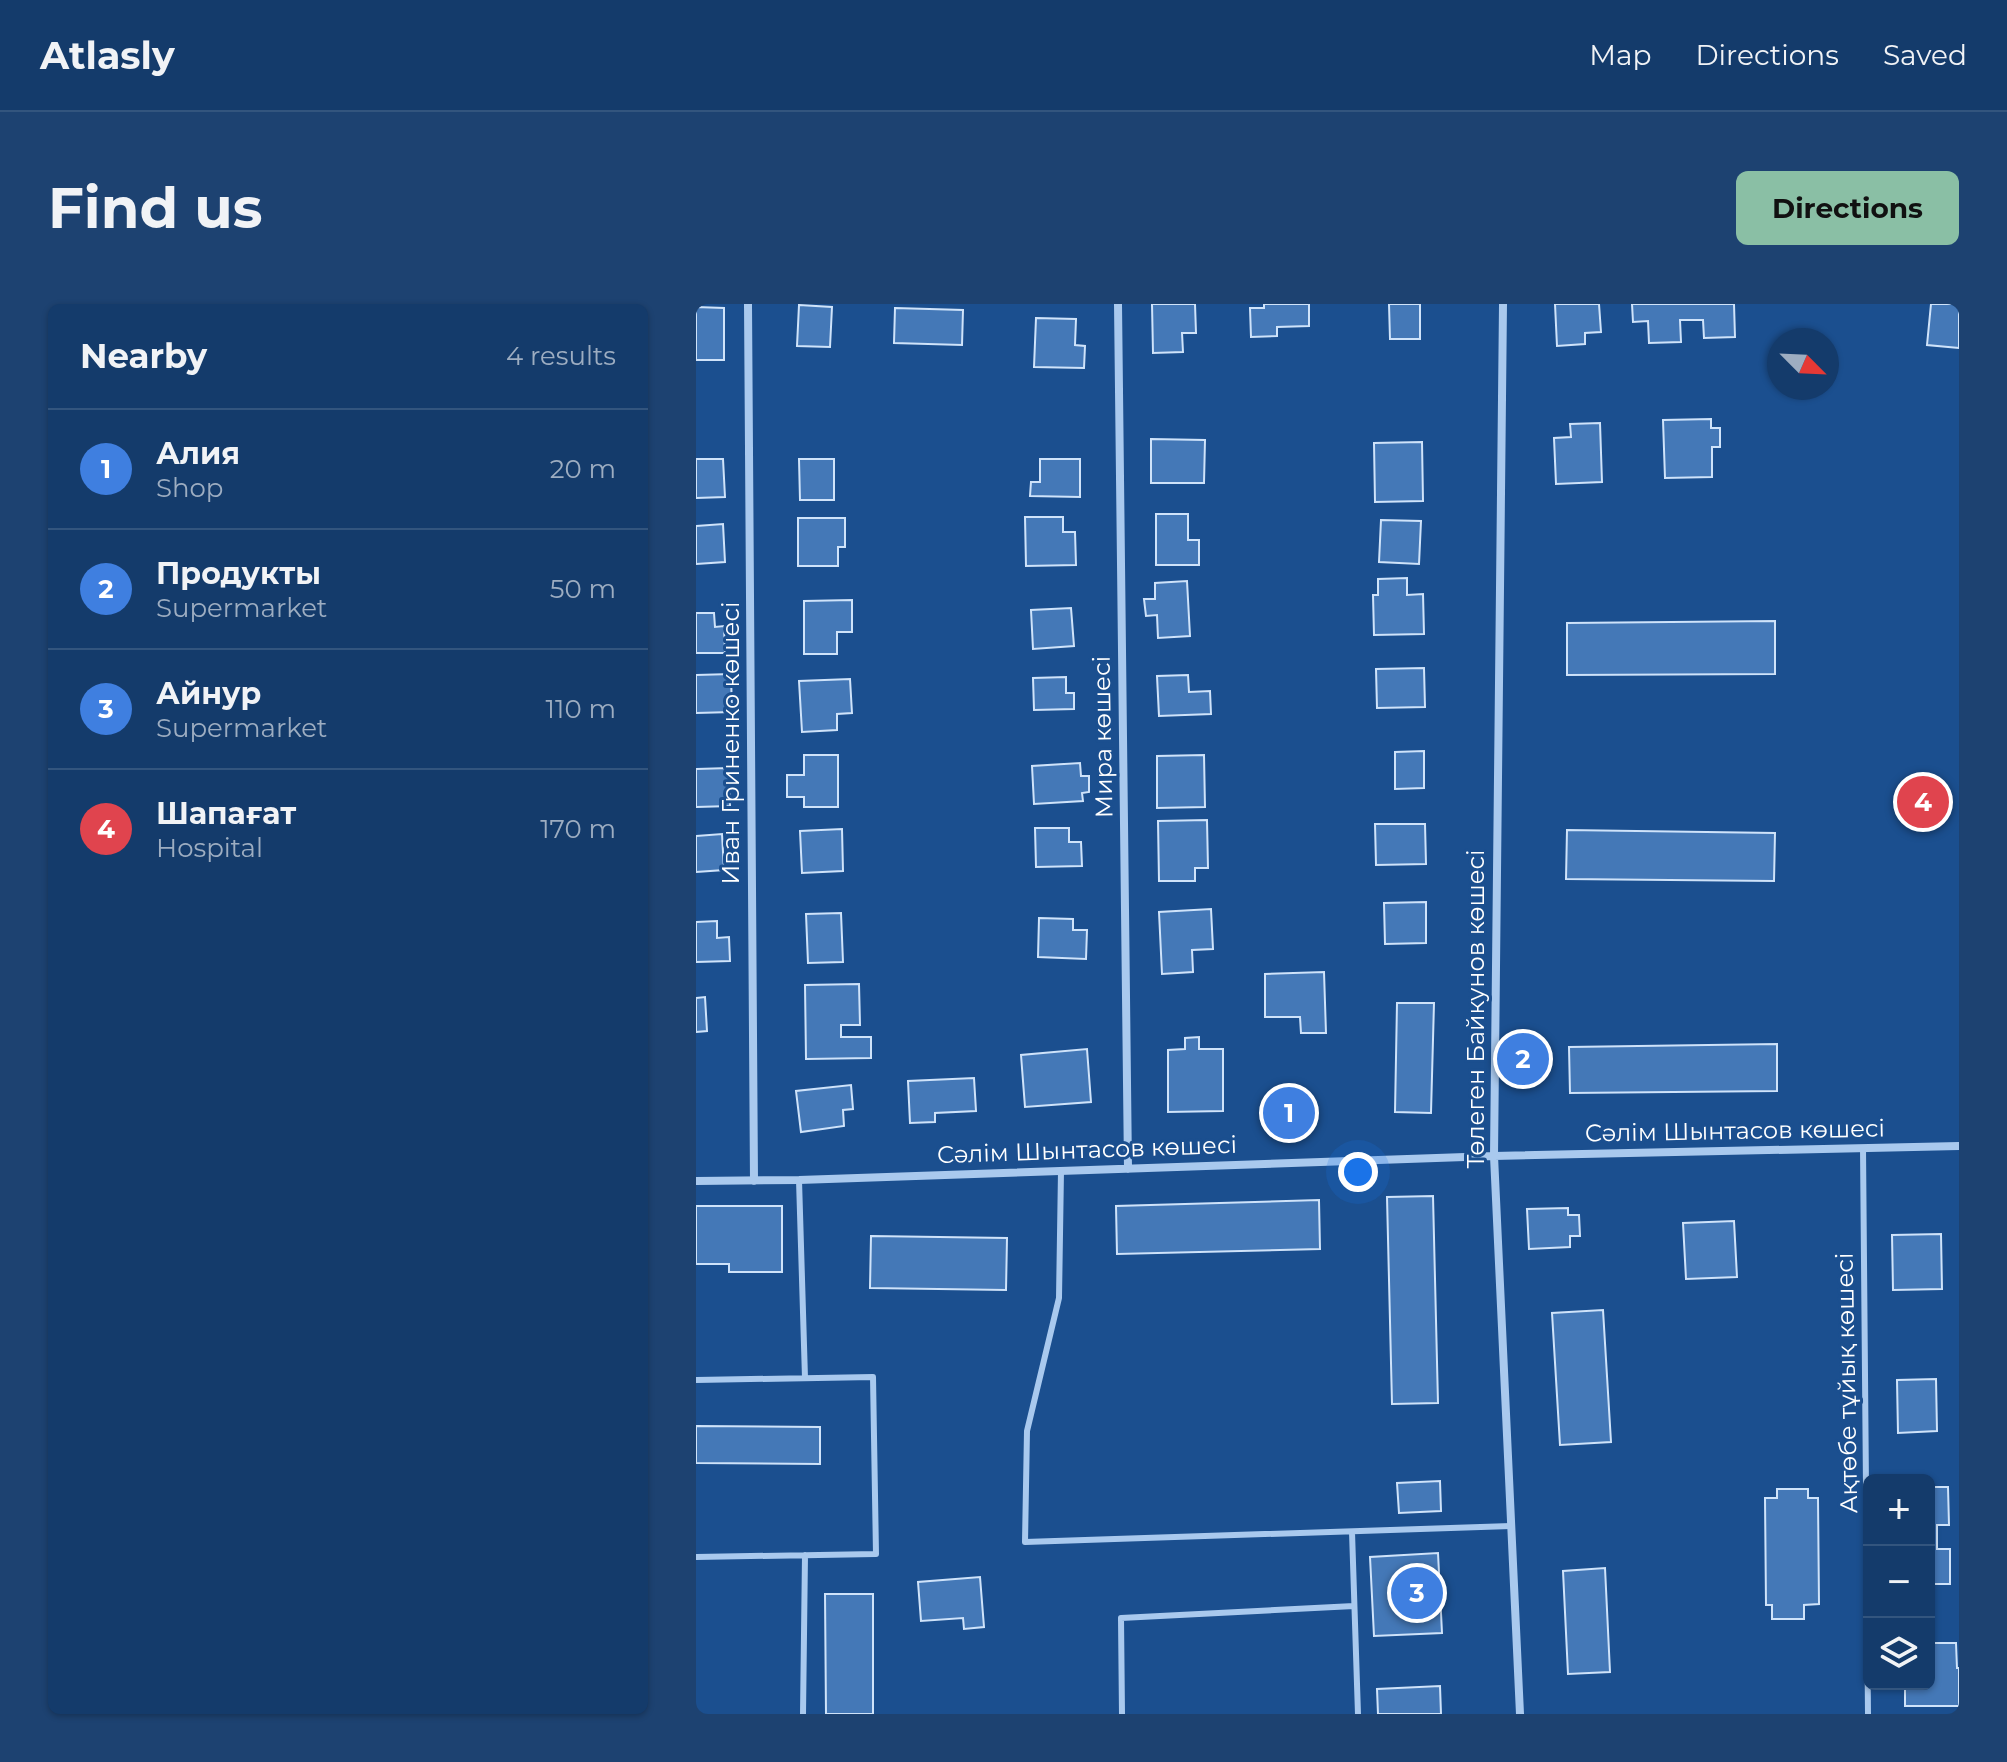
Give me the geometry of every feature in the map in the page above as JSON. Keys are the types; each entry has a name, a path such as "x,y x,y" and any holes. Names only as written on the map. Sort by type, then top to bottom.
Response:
{"street":[{"name":"Иван Гриненко көшесі","path":"748,304 754,1181"},
{"name":"Мира көшесі","path":"1118,304 1128,1169"},
{"name":"Төлеген Байкунов көшесі","path":"1503,304 1494,1156 1520,1714"},
{"name":"Сәлім Шынтасов көшесі","path":"696,1181 1494,1156 1959,1146"}],"lane":[{"name":"Ақтөбе тұйық көшесі","path":"1863,1148 1868,1714"},
{"path":"1061,1171 1059,1298 1027,1431 1025,1542 1511,1526"},
{"path":"799,1180 805,1378"},
{"path":"696,1380 873,1377 876,1554 696,1557"},
{"path":"1352,1532 1358,1714"},
{"path":"803,1714 805,1555"},
{"path":"1122,1714 1121,1618 1354,1606"}],"building":[{"path":"1152,304 1195,304 1196,333 1182,333 1183,352 1153,353"},
{"path":"1264,304 1309,304 1309,326 1277,327 1277,336 1251,337 1250,308 1264,308"},
{"path":"1389,304 1420,304 1420,339 1390,339"},
{"path":"1555,304 1599,304 1601,332 1585,333 1585,344 1557,346"},
{"path":"1632,304 1734,304 1735,337 1704,338 1703,320 1680,320 1681,342 1649,343 1648,321 1633,322"},
{"path":"1931,304 1959,304 1959,348 1927,345"},
{"path":"799,305 832,307 830,347 797,346"},
{"path":"696,307 724,308 724,360 696,360"},
{"path":"895,308 963,310 962,345 894,343"},
{"path":"1036,318 1076,319 1075,345 1085,346 1084,368 1034,367"},
{"path":"1711,419 1711,428 1720,428 1720,447 1712,447 1712,477 1665,478 1663,420"},
{"path":"1600,423 1602,482 1556,484 1554,438 1571,437 1570,424"},
{"path":"1151,439 1205,440 1204,483 1151,483"},
{"path":"1422,442 1423,501 1375,502 1374,443"},
{"path":"696,459 723,459 725,497 696,498"},
{"path":"799,459 834,459 834,500 800,500"},
{"path":"1040,459 1080,459 1080,497 1030,496 1031,482 1040,482"},
{"path":"1156,514 1188,514 1188,540 1199,540 1199,565 1156,565"},
{"path":"1025,517 1063,517 1063,532 1075,532 1076,565 1026,566"},
{"path":"798,518 845,518 845,547 838,547 838,566 798,566"},
{"path":"1381,520 1421,521 1419,564 1379,562"},
{"path":"723,524 725,562 696,564 696,526"},
{"path":"1407,578 1407,595 1423,594 1424,634 1374,635 1373,595 1378,595 1378,579"},
{"path":"1187,581 1190,636 1158,638 1157,615 1146,616 1144,599 1155,599 1155,583"},
{"path":"852,600 852,632 837,632 837,654 804,654 804,601"},
{"path":"1071,608 1074,646 1033,649 1031,610"},
{"path":"696,613 714,613 715,627 724,626 725,653 696,653"},
{"path":"1775,621 1775,674 1567,675 1567,623"},
{"path":"1424,668 1425,707 1377,708 1376,669"},
{"path":"731,674 732,712 696,713 696,675"},
{"path":"1188,675 1189,692 1210,691 1211,714 1159,716 1157,676"},
{"path":"1066,677 1066,693 1074,693 1074,709 1034,710 1033,678"},
{"path":"850,679 852,713 837,714 837,730 802,732 799,681"},
{"path":"1424,751 1424,788 1395,789 1395,752"},
{"path":"804,755 838,755 838,807 804,807 804,797 787,797 787,775 804,775"},
{"path":"1204,755 1205,807 1157,808 1157,756"},
{"path":"1080,763 1081,776 1089,776 1089,792 1082,793 1083,801 1034,804 1032,766"},
{"path":"729,768 730,806 696,807 696,769"},
{"path":"1207,820 1208,868 1195,868 1195,881 1159,881 1158,821"},
{"path":"1375,824 1425,824 1426,864 1376,865"},
{"path":"1035,828 1069,828 1069,842 1081,842 1082,866 1036,867"},
{"path":"842,829 843,871 802,873 800,831"},
{"path":"1567,830 1775,833 1774,881 1566,879"},
{"path":"722,834 724,870 696,872 696,836"},
{"path":"1426,902 1426,943 1385,944 1384,903"},
{"path":"1211,909 1213,949 1192,950 1193,972 1162,974 1159,912"},
{"path":"841,913 843,962 808,963 806,914"},
{"path":"1039,918 1073,919 1073,930 1087,930 1086,959 1038,957"},
{"path":"717,921 717,938 729,937 730,961 696,962 696,922"},
{"path":"1324,972 1326,1033 1301,1033 1300,1017 1265,1017 1265,974"},
{"path":"859,984 860,1025 841,1025 841,1037 871,1037 871,1058 806,1059 805,985"},
{"path":"705,997 707,1031 696,1032 696,998"},
{"path":"1397,1003 1434,1003 1431,1113 1395,1112"},
{"path":"1199,1037 1199,1049 1223,1049 1223,1111 1168,1112 1168,1050 1185,1049 1185,1038"},
{"path":"1511,1038 1537,1039 1535,1079 1509,1078"},
{"path":"1777,1044 1777,1091 1570,1093 1569,1047"},
{"path":"1087,1049 1091,1102 1025,1107 1021,1055"},
{"path":"974,1078 976,1111 935,1113 935,1122 910,1123 908,1081"},
{"path":"851,1085 853,1109 843,1110 844,1126 801,1132 796,1091"},
{"path":"1279,1106 1298,1106 1298,1129 1270,1129 1270,1119 1279,1119"},
{"path":"1433,1196 1438,1403 1392,1404 1387,1197"},
{"path":"1319,1200 1320,1249 1117,1254 1116,1206"},
{"path":"696,1206 782,1206 782,1272 729,1272 729,1264 696,1264"},
{"path":"1568,1208 1568,1215 1579,1215 1580,1236 1570,1236 1570,1247 1529,1249 1527,1209"},
{"path":"1734,1221 1737,1277 1686,1279 1683,1223"},
{"path":"1941,1234 1942,1289 1893,1290 1892,1235"},
{"path":"871,1236 1007,1238 1006,1290 870,1288"},
{"path":"1603,1310 1611,1442 1560,1445 1552,1313"},
{"path":"1936,1379 1937,1431 1898,1433 1897,1380"},
{"path":"696,1426 820,1427 820,1464 696,1463"},
{"path":"1440,1481 1441,1511 1399,1513 1397,1483"},
{"path":"1935,1487 1948,1487 1949,1525 1937,1525 1937,1549 1950,1549 1950,1584 1935,1584"},
{"path":"1777,1489 1808,1489 1808,1498 1818,1498 1819,1604 1804,1605 1804,1619 1772,1619 1772,1605 1766,1605 1765,1498 1777,1498"},
{"path":"1438,1553 1442,1633 1374,1636 1370,1557"},
{"path":"1605,1568 1610,1672 1568,1674 1563,1571"},
{"path":"980,1577 984,1627 964,1629 963,1618 921,1621 918,1582"},
{"path":"825,1594 873,1594 873,1714 826,1714"},
{"path":"1935,1643 1956,1643 1959,1706 1905,1706 1905,1690 1935,1690"},
{"path":"1440,1686 1441,1714 1378,1714 1377,1689"}],"place":[{"name":"Шапағат","path":"1923,802"},
{"name":"Продукты","path":"1523,1059"},
{"name":"Алия","path":"1289,1113"},
{"name":"Айнур","path":"1417,1593"}]}
